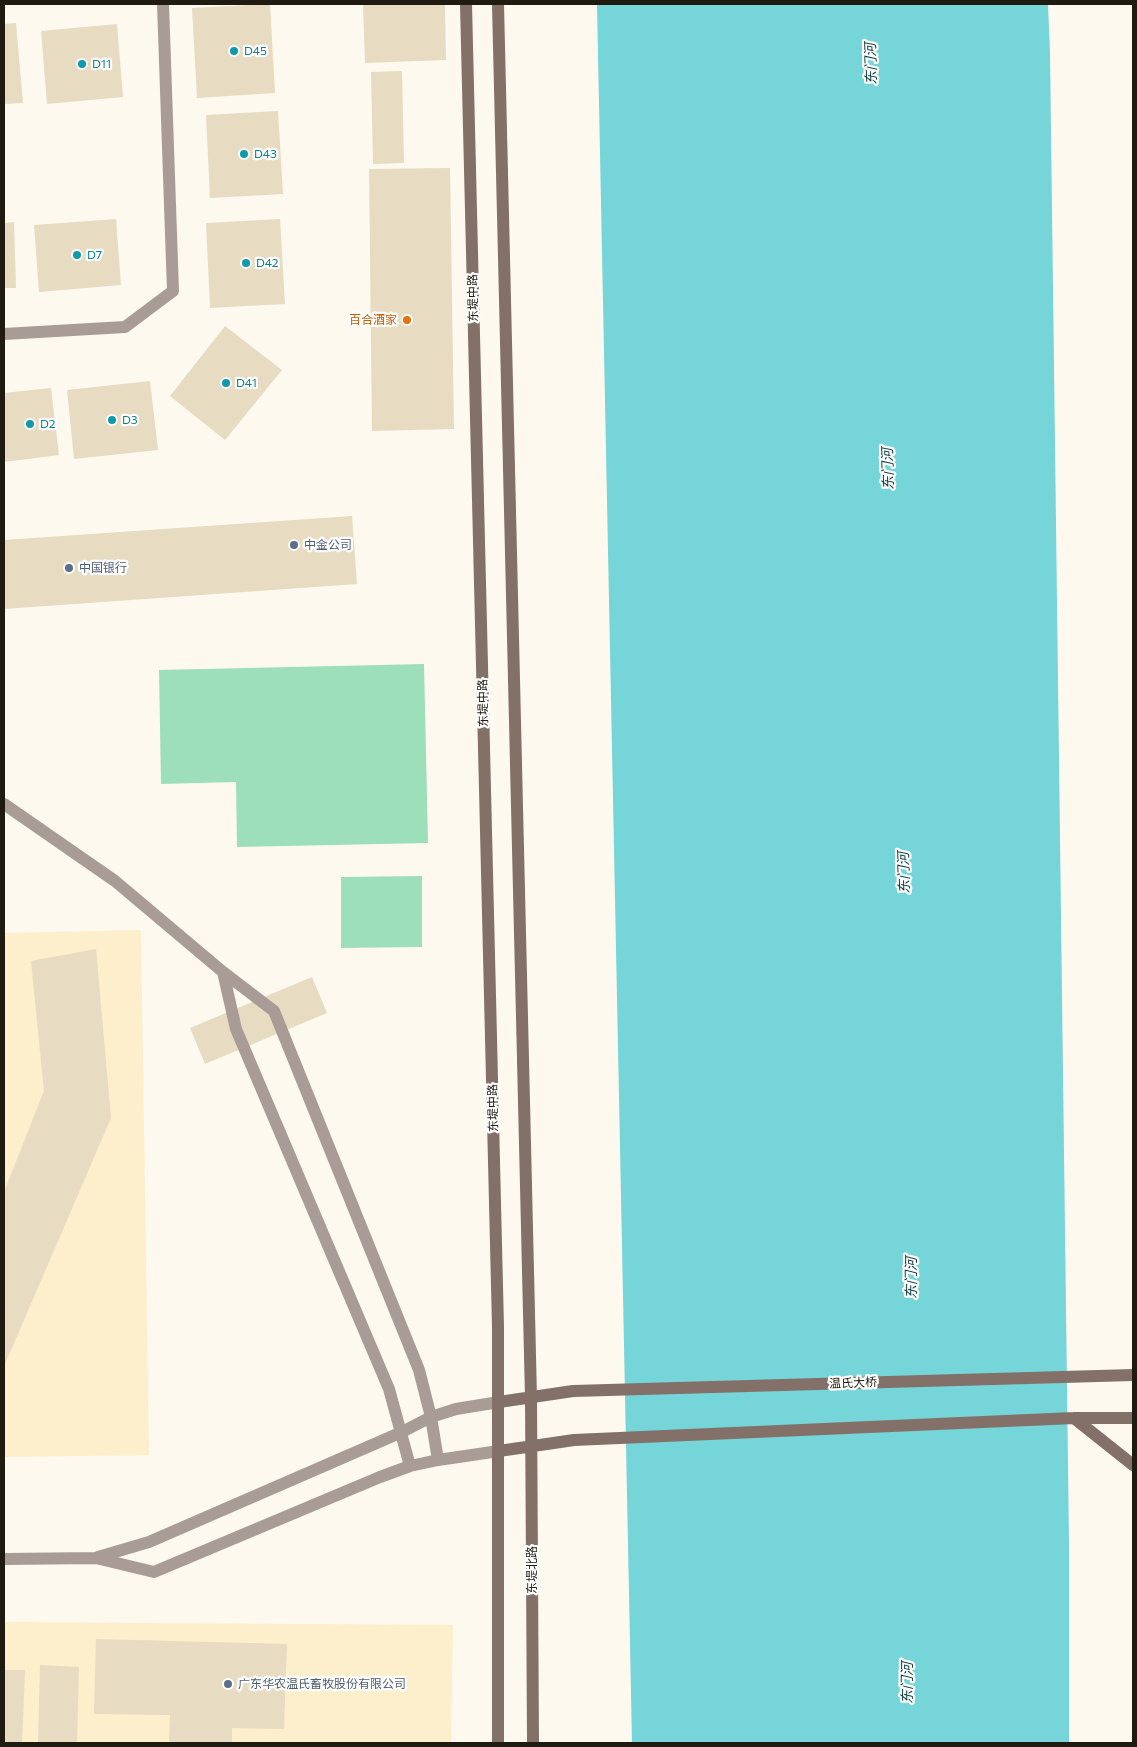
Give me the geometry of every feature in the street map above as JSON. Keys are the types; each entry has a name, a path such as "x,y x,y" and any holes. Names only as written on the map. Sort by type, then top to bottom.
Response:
{"main road":[{"name":"东堤中路","path":"466,4 499,1402"},
{"path":"498,4 531,1397"},
{"name":"温氏大桥","path":"499,1402 574,1391 1133,1375"},
{"name":"东堤北路","path":"531,1397 533,1743"},
{"path":"498,1743 499,1402"},
{"path":"499,1451 574,1440 1074,1418 1133,1418"},
{"path":"1074,1418 1133,1465"}],"street":[{"path":"4,334 125,327 173,291 163,4"},
{"path":"4,804 115,881 223,972 274,1011 419,1370 431,1417 438,1460"},
{"path":"223,972 236,1029 389,1389 410,1466"},
{"path":"96,1558 149,1542 402,1432 431,1417 456,1409 499,1402"},
{"path":"4,1559 96,1558 154,1572 410,1466 499,1451"}],"shaded area":[{"path":"141,930 149,1455 4,1457 4,933"},
{"name":"广东华农温氏畜牧股份有限公司","path":"4,1622 453,1625 451,1743 4,1743"}],"green space":[{"path":"424,664 428,843 237,847 236,782 161,784 159,670"},
{"path":"422,876 422,947 341,948 341,877"}],"water":[{"name":"东门河","path":"597,4 1048,4 1069,1544 1069,1743 632,1743"}],"building":[{"name":"D45","path":"270,4 275,93 197,98 192,8"},
{"path":"363,4 445,4 446,60 365,63"},
{"path":"16,23 23,103 4,104 4,24"},
{"name":"D11","path":"117,24 123,97 47,104 41,31"},
{"path":"402,71 404,163 373,164 371,72"},
{"name":"D43","path":"278,111 283,194 210,198 206,115"},
{"path":"450,168 454,429 372,431 369,169"},
{"name":"D7","path":"116,219 121,285 39,292 34,225"},
{"name":"D42","path":"280,219 285,304 210,308 206,223"},
{"path":"14,222 16,288 4,288 4,223"},
{"name":"D41","path":"225,326 282,370 225,440 170,396"},
{"name":"D3","path":"150,381 158,450 74,459 67,390"},
{"name":"D2","path":"51,388 59,455 4,462 4,393"},
{"path":"352,516 357,584 4,609 4,540"},
{"path":"96,949 111,1118 4,1364 4,1192 44,1091 31,961"},
{"path":"312,977 327,1013 205,1064 190,1028"},
{"path":"96,1639 287,1644 284,1729 232,1728 232,1743 169,1743 170,1715 94,1714"},
{"path":"40,1665 79,1667 77,1743 38,1743"},
{"path":"4,1670 25,1670 22,1743 4,1743"}],"place":[{"name":"D45","path":"234,51"},
{"name":"D11","path":"82,64"},
{"name":"D43","path":"244,154"},
{"name":"D7","path":"77,255"},
{"name":"D42","path":"246,263"},
{"name":"百合酒家","path":"407,320"},
{"name":"D41","path":"226,383"},
{"name":"D3","path":"112,420"},
{"name":"D2","path":"30,424"},
{"name":"中金公司","path":"294,545"},
{"name":"中国银行","path":"69,568"},
{"name":"广东华农温氏畜牧股份有限公司","path":"228,1684"}]}
